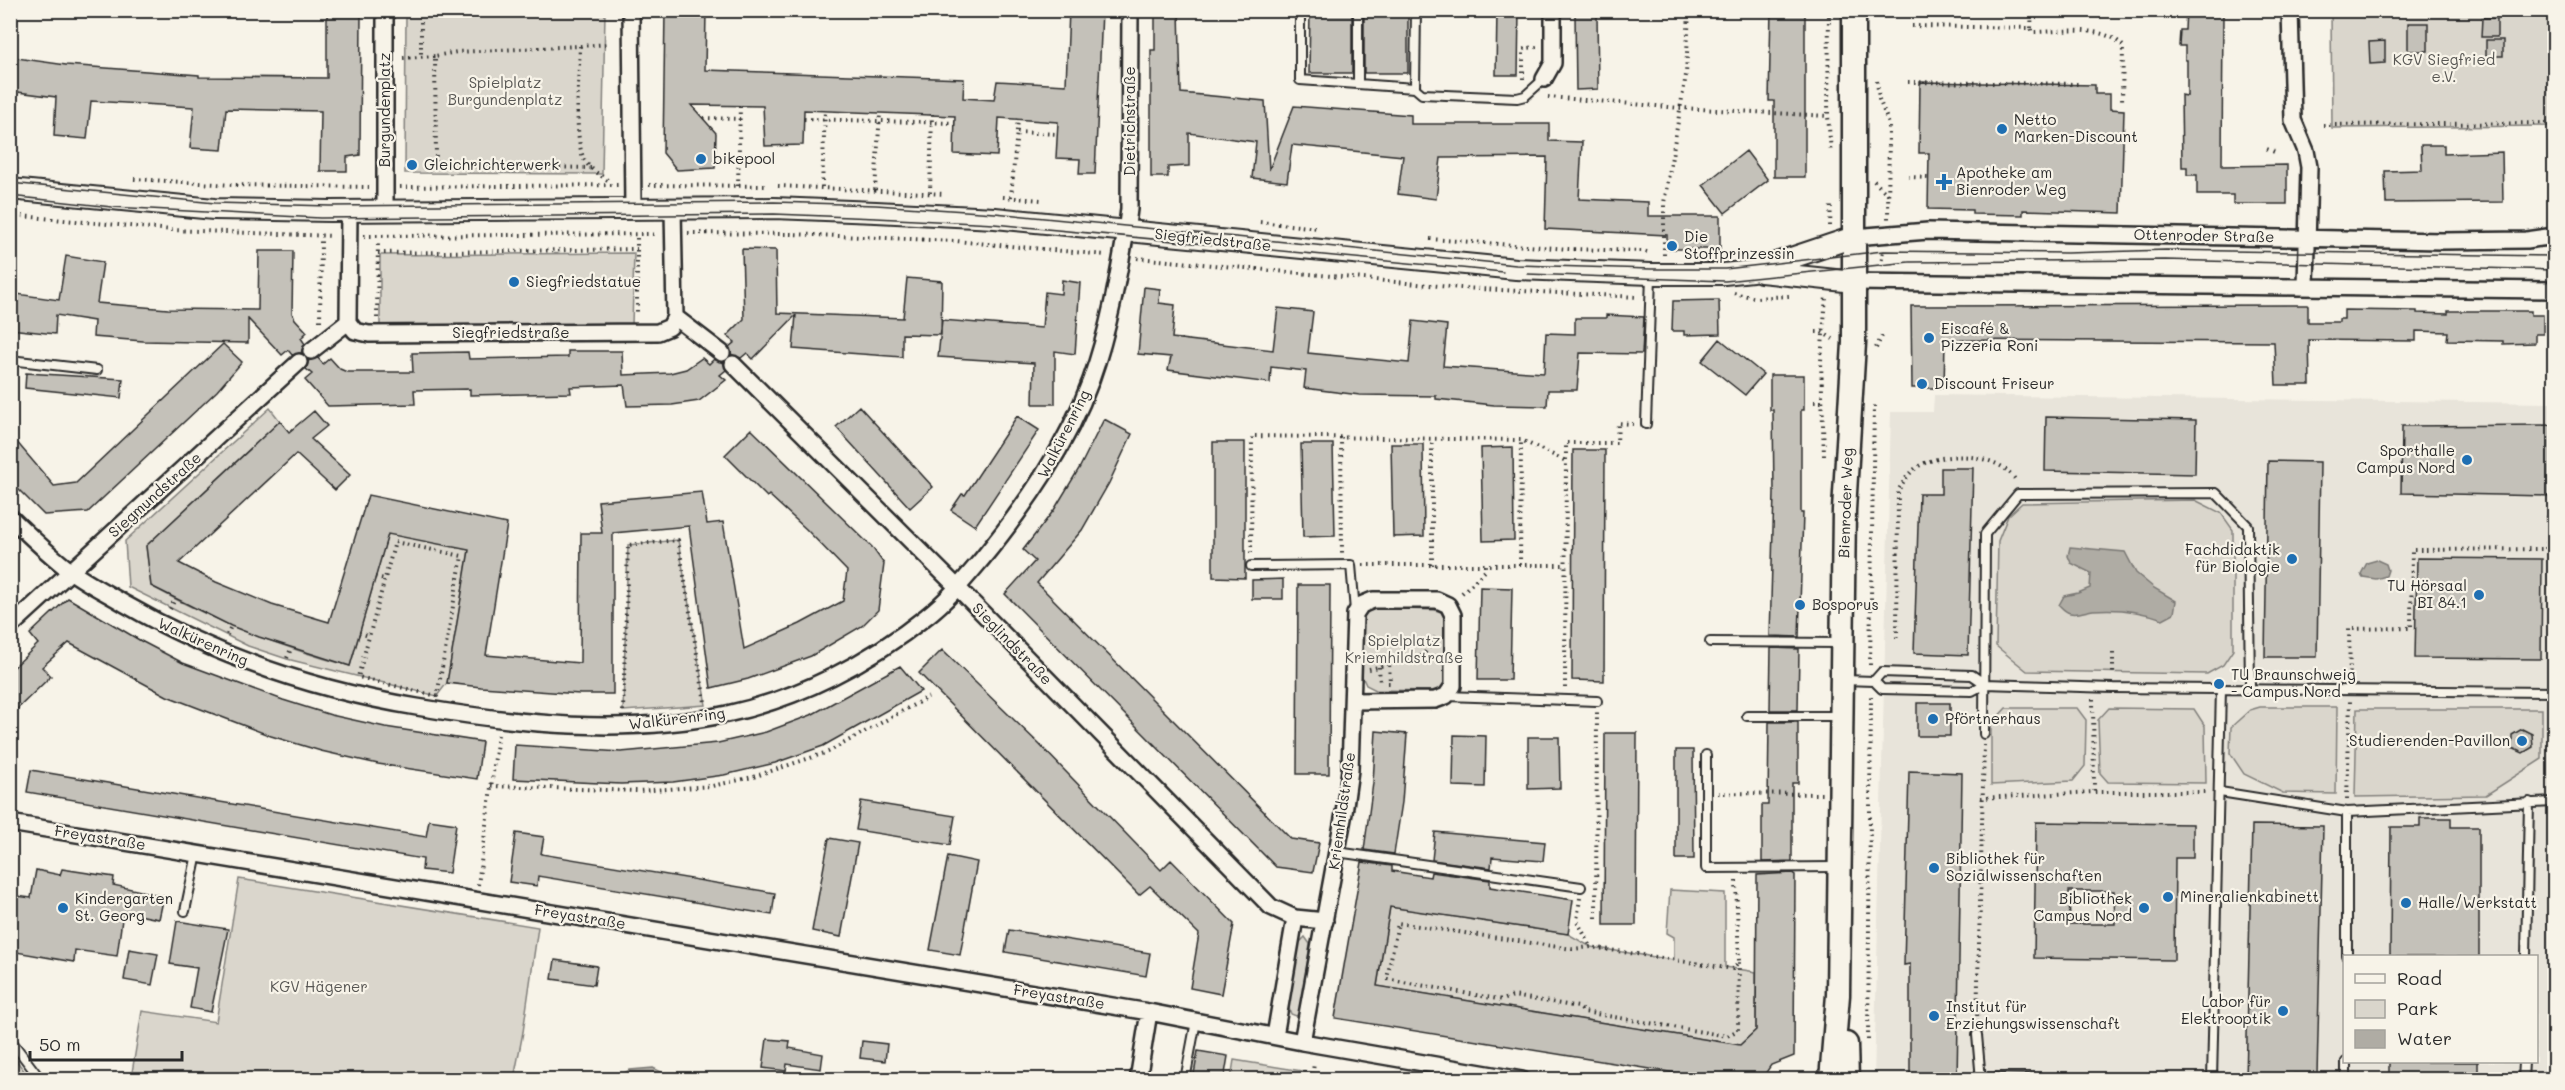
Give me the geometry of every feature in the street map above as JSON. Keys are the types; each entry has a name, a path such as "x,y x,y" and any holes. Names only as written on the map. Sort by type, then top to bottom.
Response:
{"main road":[{"name":"Bienroder Weg","path":"1831,1080 1838,995 1844,510 1851,397 1854,282 1854,10"},
{"name":"Bienroder Weg","path":"1838,995 1846,1044 1847,1080"}],"street":[{"name":"Burgundenplatz","path":"385,10 385,210"},
{"path":"631,10 633,209"},
{"name":"Dietrichstraße","path":"1126,231 1129,209 1130,10"},
{"path":"1544,79 1553,63 1553,10"},
{"path":"2290,10 2293,120 2306,151 2309,167 2306,286"},
{"name":"Siegfriedstraße","path":"10,189 214,209 349,211 774,208 995,218 1651,284 1752,271 1854,237"},
{"path":"673,209 675,316 722,353"},
{"path":"311,351 348,322 349,211"},
{"name":"Walkürenring","path":"10,517 70,572 149,618 249,663 316,684 380,700 435,710 533,721 629,726 726,715 772,703 856,664 928,616 958,588 1032,494 1071,426 1090,382 1105,334 1126,231"},
{"name":"Ottenroder Straße","path":"1854,237 1928,231 2442,241 2526,240 2554,236"},
{"name":"Siegfriedstraße","path":"1752,271 1854,282"},
{"path":"1854,282 2554,290"},
{"name":"Siegfriedstraße","path":"348,322 355,331 369,334 658,332 670,327 675,316"},
{"name":"Siegmundstraße","path":"10,627 299,362"},
{"name":"Sieglindstraße","path":"733,364 958,588 1271,907 1295,918"},
{"path":"1353,700 1435,700 1446,696 1453,686 1453,615 1448,605 1437,600 1373,600 1361,605 1355,614"},
{"name":"Kriemhildstraße","path":"1302,1042 1350,770 1355,614"},
{"name":"Freyastraße","path":"10,823 1149,1012 1302,1042 1522,1080"},
{"path":"1275,1036 1295,918 1325,921"},
{"path":"1138,1080 1149,1012"}],"lane":[{"path":"1300,10 1300,80 1415,88 1422,94 1516,98 1525,96 1544,79"},
{"path":"1358,10 1358,84"},
{"path":"1415,88 1416,10"},
{"path":"1646,424 1651,284"},
{"path":"10,360 97,370"},
{"path":"1984,734 1985,534 2018,494 2216,493 2248,526 2250,688"},
{"path":"1251,566 1346,565 1355,614"},
{"path":"1710,642 1843,643"},
{"path":"1872,681 1882,672 1972,675 1985,684"},
{"path":"1843,681 1872,681 1882,689 1972,691 1985,684 2093,688 2554,692"},
{"path":"2212,1080 2221,688"},
{"path":"1446,696 1597,701"},
{"path":"1747,716 1842,716"},
{"path":"1706,755 1706,868 1840,867"},
{"path":"2220,792 2347,812 2554,802"},
{"path":"2526,955 2529,802"},
{"path":"2346,955 2347,812"},
{"path":"1337,852 1581,887"},
{"path":"185,911 197,854"},
{"path":"1185,1080 1196,1021"},
{"path":"1977,1035 1982,1079 2112,1080"},
{"path":"10,1039 41,1080"},
{"path":"2346,1063 2346,1080"},
{"path":"2523,1063 2523,1080"}],"path":[{"path":"421,10 421,57"},
{"path":"1664,258 1664,203 1682,108 1689,10"},
{"path":"1830,10 1828,116 1831,153"},
{"path":"2032,10 2032,32 2099,33 2115,36 2123,46 2122,104"},
{"path":"1912,26 2031,28"},
{"path":"403,58 457,52 609,44"},
{"path":"401,187 449,184 609,183 585,161 579,144 580,46"},
{"path":"435,56 436,160 438,165 591,168"},
{"path":"1874,181 1888,195 1888,124 1879,99 1877,70"},
{"path":"1908,82 2081,84"},
{"path":"1525,96 1828,116"},
{"path":"738,186 740,106"},
{"path":"822,187 825,111"},
{"path":"875,190 880,113"},
{"path":"930,193 932,114"},
{"path":"703,118 740,119"},
{"path":"804,118 955,123"},
{"path":"1011,197 1018,119"},
{"path":"2323,125 2554,123"},
{"path":"1017,132 1057,134"},
{"path":"2267,149 2277,153"},
{"path":"1908,177 1929,178"},
{"path":"131,179 232,185 362,187"},
{"path":"657,185 822,187 953,194"},
{"path":"1828,247 1831,194"},
{"path":"999,197 1044,201"},
{"path":"10,215 248,235 571,237 673,233 790,234 945,240 1108,255"},
{"path":"1249,221 1322,228"},
{"path":"637,238 637,325"},
{"path":"1421,238 1569,249 1643,251 1670,260"},
{"path":"320,321 321,241"},
{"path":"377,324 378,241"},
{"path":"378,253 637,249"},
{"path":"1138,258 1461,288 1605,296 1645,297 1651,284"},
{"path":"1816,332 1822,332 1834,339"},
{"path":"1875,355 1875,348 1884,332"},
{"path":"1868,1046 1874,396"},
{"path":"1814,402 1833,402"},
{"path":"1565,700 1566,443 1617,443 1617,423 1646,424"},
{"path":"1251,566 1252,436 1521,440 1566,461"},
{"path":"1341,437 1346,565 1566,565"},
{"path":"1432,439 1432,565"},
{"path":"1520,565 1521,440"},
{"path":"1898,638 1898,490 1908,476 1930,460 1974,458 1990,461 2012,474 2017,484 2018,494"},
{"path":"2347,812 2349,629 2411,628 2412,550 2546,549 2553,521"},
{"path":"623,711 628,544 678,540 706,705"},
{"path":"395,542 462,556 437,696 358,677 385,579 395,542"},
{"path":"1462,593 1485,571 1485,565"},
{"path":"375,577 385,579"},
{"path":"170,609 175,599"},
{"path":"226,636 231,626"},
{"path":"359,633 369,636"},
{"path":"1366,664 1366,669 1379,667 1394,658 1418,658 1424,654 1436,637 1440,636 1440,644"},
{"path":"287,659 291,649"},
{"path":"2113,654 2113,668"},
{"path":"1379,667 1380,684 1390,683 1389,662"},
{"path":"2093,688 2094,792"},
{"path":"491,786 638,791 712,786 753,777 828,752 928,697"},
{"path":"1596,918 1597,701"},
{"path":"476,900 498,734"},
{"path":"1977,1035 1984,734"},
{"path":"1981,798 2094,792 2220,792"},
{"path":"1706,793 1841,794"},
{"path":"1735,868 1738,961 1738,1030 1727,1036 1584,1012 1578,1007 1513,996 1503,1000 1387,979 1398,923 1572,949 1591,947 1733,969 1738,961"},
{"path":"1581,887 1577,921 1580,931 1591,947"},
{"path":"1857,973 1868,972"},
{"path":"1312,1080 1314,1064"}],"shaded area":[{"name":"TU Braunschweig - Campus Nord","path":"1934,395 2554,403 2554,1079 1874,1080 1891,412 1933,412"}],"green space":[{"name":"Spielplatz Burgundenplatz","path":"406,11 605,11 602,174 405,173"},
{"name":"KGV Siegfried e.V.","path":"2331,11 2554,11 2554,126 2332,128"},
{"path":"634,253 632,325 380,327 380,255"},
{"path":"270,408 280,421 146,546 151,586 199,611 248,632 350,666 388,533 469,550 447,683 437,696 287,659 248,646 128,587 125,541"},
{"path":"2195,500 2221,513 2233,530 2233,650 2223,665 2207,674 2027,671 1996,646 1998,541 2008,516 2022,503"},
{"path":"678,540 706,705 623,711 628,545"},
{"name":"Spielplatz Kriemhildstraße","path":"1372,608 1441,612 1445,619 1446,681 1442,688 1435,691 1376,690 1366,685 1362,676 1362,618"},
{"path":"2260,707 2337,707 2336,794 2283,793 2244,774 2230,753 2231,727 2250,710"},
{"path":"2006,708 2077,708 2086,720 2085,766 2073,781 1991,785 1991,724"},
{"path":"2109,708 2194,709 2205,726 2206,783 2108,782 2100,773 2098,720"},
{"path":"2357,709 2542,709 2542,759 2486,795 2355,797"},
{"name":"KGV Hägener","path":"239,879 538,927 514,1079 131,1079 142,1011 216,1022"},
{"path":"1670,890 1725,893 1725,967 1756,972 1756,1030 1740,1045 1377,986 1390,907 1568,934 1591,947 1674,960 1674,937 1667,933"},
{"path":"1305,937 1310,944 1300,1013 1296,1016 1291,1014 1288,1006 1299,943"},
{"path":"11,1053 30,1079 11,1079"},
{"path":"1234,1060 1352,1079 1317,1077 1316,1080 1231,1079"}],"water":[{"path":"2070,547 2125,552 2136,573 2154,588 2176,601 2174,613 2163,619 2120,610 2102,609 2076,614 2065,611 2059,605 2064,596 2090,588 2091,573 2071,563 2068,556"},
{"path":"2377,560 2386,564 2388,570 2386,576 2376,579 2363,577 2361,574 2367,563"},
{"path":"653,1068 675,1079 612,1079 630,1070"}],"building":[{"path":"327,10 361,10 360,155 347,157 347,171 320,171 321,111 226,109 222,150 190,148 194,107 91,101 87,139 54,136 56,97 10,91 10,57 66,65 199,75 199,77 327,78"},
{"path":"665,10 706,10 705,70 964,79 963,98 994,100 997,81 1066,85 1069,10 1102,10 1095,174 1079,174 1080,159 1056,158 1058,122 999,118 997,156 954,154 955,116 804,110 803,145 765,146 763,106 691,105 716,133 715,168 677,170 663,153"},
{"path":"1155,10 1179,10 1181,93 1265,101 1269,170 1294,106 1411,115 1411,124 1549,124 1549,141 1582,142 1579,199 1648,202 1648,216 1720,216 1720,249 1667,249 1667,235 1545,229 1547,157 1441,158 1436,199 1398,194 1403,156 1292,145 1287,182 1252,178 1256,142 1189,133 1189,166 1168,167 1168,177 1151,177 1151,50 1155,50"},
{"path":"1310,10 1352,10 1352,73 1309,73"},
{"path":"1364,10 1408,10 1408,73 1364,73"},
{"path":"1497,10 1519,10 1518,75 1496,75"},
{"path":"1771,10 1805,10 1805,177 1774,177 1774,101 1769,101"},
{"path":"2186,10 2223,10 2222,166 2287,165 2287,204 2233,204 2233,195 2197,195 2197,175 2187,175 2187,167 2182,167 2181,95 2187,96 2187,60 2185,60 2185,46 2179,46 2180,30 2185,30"},
{"path":"1575,14 1597,14 1598,89 1576,90"},
{"path":"2482,18 2497,18 2497,37 2481,37"},
{"path":"2408,23 2428,23 2428,51 2408,51"},
{"path":"2486,40 2503,40 2503,56 2486,56"},
{"path":"2385,41 2385,63 2370,64 2369,42"},
{"path":"1920,82 2095,85 2095,94 2110,94 2110,109 2124,110 2121,213 2023,210 2023,215 1972,214 1972,210 1928,209 1929,153 1919,153"},
{"path":"2421,145 2444,145 2444,154 2502,152 2503,202 2386,203 2385,171 2422,170"},
{"path":"1746,151 1768,180 1725,213 1703,185"},
{"path":"742,249 776,250 777,313 903,318 907,278 942,281 941,335 902,334 902,357 793,349 796,315 753,359 747,353 741,358 732,355 729,347 735,342 727,336 744,319"},
{"path":"259,251 293,251 292,313 307,332 301,338 305,344 301,353 292,355 288,350 282,355 248,319 248,343 143,341 93,337 94,321 56,315 55,334 10,329 10,293 59,300 66,256 103,262 97,303 168,309 258,310"},
{"path":"1062,280 1080,283 1075,354 1055,351 1055,404 1033,404 1034,363 938,357 942,320 1042,328 1045,292 1061,294"},
{"path":"1144,287 1160,289 1159,303 1175,305 1172,338 1273,350 1278,308 1313,312 1308,353 1409,363 1413,321 1447,325 1443,366 1544,373 1546,333 1575,334 1575,318 1606,318 1606,315 1644,317 1642,354 1580,353 1577,390 1548,390 1547,406 1494,405 1436,399 1436,396 1360,395 1304,388 1306,371 1271,367 1270,383 1168,370 1171,357 1138,354"},
{"path":"1719,300 1720,334 1684,335 1684,331 1672,331 1673,301"},
{"path":"2308,305 2308,322 2339,322 2339,319 2344,319 2344,310 2417,311 2417,313 2448,314 2448,311 2531,311 2531,315 2543,315 2543,334 2535,334 2535,343 2503,344 2503,341 2447,340 2448,332 2416,331 2416,341 2309,340 2310,385 2276,385 2274,342 1945,340 1944,388 1912,388 1911,306"},
{"path":"1720,339 1763,374 1745,395 1702,361"},
{"path":"223,344 242,362 217,391 88,512 44,515 10,481 10,434 54,486 76,483"},
{"path":"568,351 622,351 623,375 670,373 686,369 702,358 709,364 714,359 723,362 726,370 720,375 726,380 699,401 672,405 627,406 624,385 570,387 571,393 470,395 470,389 414,390 415,404 328,406 305,380 312,374 306,369 309,360 318,358 323,364 330,358 340,369 347,372 413,372 412,353 468,352 469,359 568,357"},
{"path":"26,373 123,379 121,398 25,388"},
{"path":"1770,375 1804,375 1804,410 1801,410 1801,513 1803,513 1799,637 1770,636 1774,493 1773,410 1770,410"},
{"path":"859,406 933,487 910,508 836,427"},
{"path":"314,411 327,426 311,439 350,475 335,490 296,454 179,563 216,582 272,605 329,622 368,495 507,524 486,655 580,663 581,533 602,533 598,501 702,492 707,524 723,522 744,649 800,624 843,601 847,571 806,529 769,495 767,497 725,455 751,429 872,547 884,564 878,610 862,626 811,656 748,679 711,688 689,526 613,533 613,694 580,694 447,683 469,550 388,534 350,666 231,626 151,586 146,546 280,421 289,432"},
{"path":"1017,416 1039,430 975,526 951,510 962,494 965,495"},
{"path":"2046,417 2196,420 2195,474 2045,471"},
{"path":"1104,419 1132,434 1109,483 1082,530 1037,583 1291,839 1319,843 1313,872 1276,867 1005,594 1035,561 1023,550 1054,510 1080,467"},
{"name":"Sporthalle Campus Nord","path":"2554,425 2554,496 2401,493 2402,426"},
{"path":"1213,442 1245,442 1245,578 1213,577"},
{"path":"1301,444 1333,444 1335,536 1303,537"},
{"path":"1391,444 1423,444 1424,536 1393,537"},
{"path":"1513,447 1514,540 1483,541 1481,448"},
{"path":"1573,450 1605,450 1604,681 1572,680"},
{"name":"Fachdidaktik für Biologie","path":"2268,461 2320,462 2317,657 2265,657"},
{"path":"1941,468 1973,468 1968,655 1914,653 1919,494 1941,494"},
{"name":"TU Hörsaal BI 84.1","path":"2417,558 2542,559 2541,659 2415,658"},
{"path":"1283,579 1283,599 1252,599 1252,580"},
{"path":"1298,585 1330,585 1329,774 1297,774"},
{"path":"1480,587 1512,588 1510,680 1478,680"},
{"path":"68,598 183,663 283,700 331,715 385,727 482,742 477,779 378,764 321,751 271,736 167,696 69,643 42,667 51,676 10,716 10,671 38,644 30,634"},
{"path":"1771,648 1799,649 1798,710 1770,710"},
{"path":"942,650 1039,744 1161,870 1171,860 1234,924 1221,994 1190,988 1199,934 1150,886 1139,895 919,673"},
{"path":"900,666 921,691 823,746 775,763 724,775 673,782 621,784 513,779 515,745 621,752 718,743 766,732 811,715"},
{"name":"Pförtnerhaus","path":"1917,703 1950,703 1950,736 1917,736"},
{"path":"1769,722 1798,722 1798,783 1792,783 1792,861 1762,862 1762,805 1768,805"},
{"name":"Studierenden-Pavillon","path":"2522,729 2532,734 2533,747 2523,753 2512,748 2512,735"},
{"path":"1376,731 1407,734 1402,802 1394,854 1364,850 1373,783"},
{"path":"1605,733 1637,733 1636,925 1604,925"},
{"path":"1454,735 1486,736 1485,787 1453,786"},
{"path":"1528,737 1559,737 1560,788 1528,789"},
{"path":"1676,750 1693,750 1694,859 1676,859"},
{"path":"31,770 426,837 429,820 456,824 449,873 422,870 423,859 27,792"},
{"name":"Bibliothek für Sozialwissenschaften","path":"1909,771 1962,773 1957,1080 1910,1080 1910,964 1904,965"},
{"path":"861,801 955,816 950,845 856,830"},
{"path":"2420,818 2451,818 2451,827 2479,827 2479,955 2390,955 2391,827 2420,827"},
{"name":"Bibliothek Campus Nord","path":"2036,822 2193,824 2193,858 2175,858 2174,960 2034,958","holes":["2069,891 2114,891 2115,924 2070,924"]},
{"path":"2252,825 2323,826 2317,1075 2294,1074 2294,1080 2246,1080"},
{"path":"1435,832 1545,842 1543,861 1492,857 1491,868 1432,860"},
{"path":"516,833 544,837 541,854 775,893 772,915 538,876 537,886 509,882"},
{"path":"829,838 858,843 841,937 812,931"},
{"path":"948,856 977,862 960,955 930,950"},
{"path":"1362,862 1392,866 1392,871 1430,877 1431,872 1490,880 1490,887 1573,900 1568,934 1390,907 1377,986 1740,1045 1756,1030 1757,875 1792,873 1795,875 1794,1056 1771,1065 1761,1080 1719,1080 1335,1018"},
{"path":"62,869 114,877 113,885 164,896 159,919 123,912 117,956 75,950 74,962 16,952 17,940 10,939 10,895 31,898 36,870 60,875"},
{"path":"177,921 228,929 211,1012 190,1008 197,968 170,964"},
{"path":"1009,930 1150,953 1146,976 1005,952"},
{"path":"129,949 158,954 152,985 124,980"},
{"path":"555,960 597,966 594,985 552,979"},
{"path":"767,1039 790,1041 789,1048 823,1054 821,1069 787,1064 786,1071 763,1068"},
{"path":"862,1041 887,1044 885,1061 860,1058"},
{"path":"1198,1051 1228,1056 1224,1080 1193,1080"},
{"path":"2389,1063 2478,1063 2478,1080 2389,1080"}],"tram line":[{"path":"10,183 215,203 330,206 774,202 876,205 995,213 1516,265 1651,269 1725,269 1883,251 2067,253 2166,250 2554,256"},
{"path":"10,196 112,207 320,218 774,214 994,224 1503,272"},
{"path":"1527,274 1725,281 1909,262 2165,260 2554,270"}],"place":[{"name":"Netto Marken-Discount","path":"2002,129"},
{"name":"bikepool","path":"701,159"},
{"name":"Gleichrichterwerk","path":"412,165"},
{"name":"Apotheke am Bienroder Weg","path":"1944,182"},
{"name":"Die Stoffprinzessin","path":"1672,246"},
{"name":"Siegfriedstatue","path":"514,282"},
{"name":"Eiscafé & Pizzeria Roni","path":"1929,338"},
{"name":"Discount Friseur","path":"1922,384"},
{"name":"Sporthalle Campus Nord","path":"2467,460"},
{"name":"Fachdidaktik für Biologie","path":"2292,559"},
{"name":"TU Hörsaal BI 84.1","path":"2479,595"},
{"name":"Bosporus","path":"1800,605"},
{"name":"TU Braunschweig - Campus Nord","path":"2219,684"},
{"name":"Pförtnerhaus","path":"1933,719"},
{"name":"Studierenden-Pavillon","path":"2522,741"},
{"name":"Bibliothek für Sozialwissenschaften","path":"1934,868"},
{"name":"Mineralienkabinett","path":"2168,897"},
{"name":"Halle/Werkstatt","path":"2406,903"},
{"name":"Kindergarten St. Georg","path":"63,908"},
{"name":"Bibliothek Campus Nord","path":"2144,908"},
{"name":"Labor für Elektrooptik","path":"2283,1011"},
{"name":"Institut für Erziehungswissenschaft","path":"1934,1016"}]}
